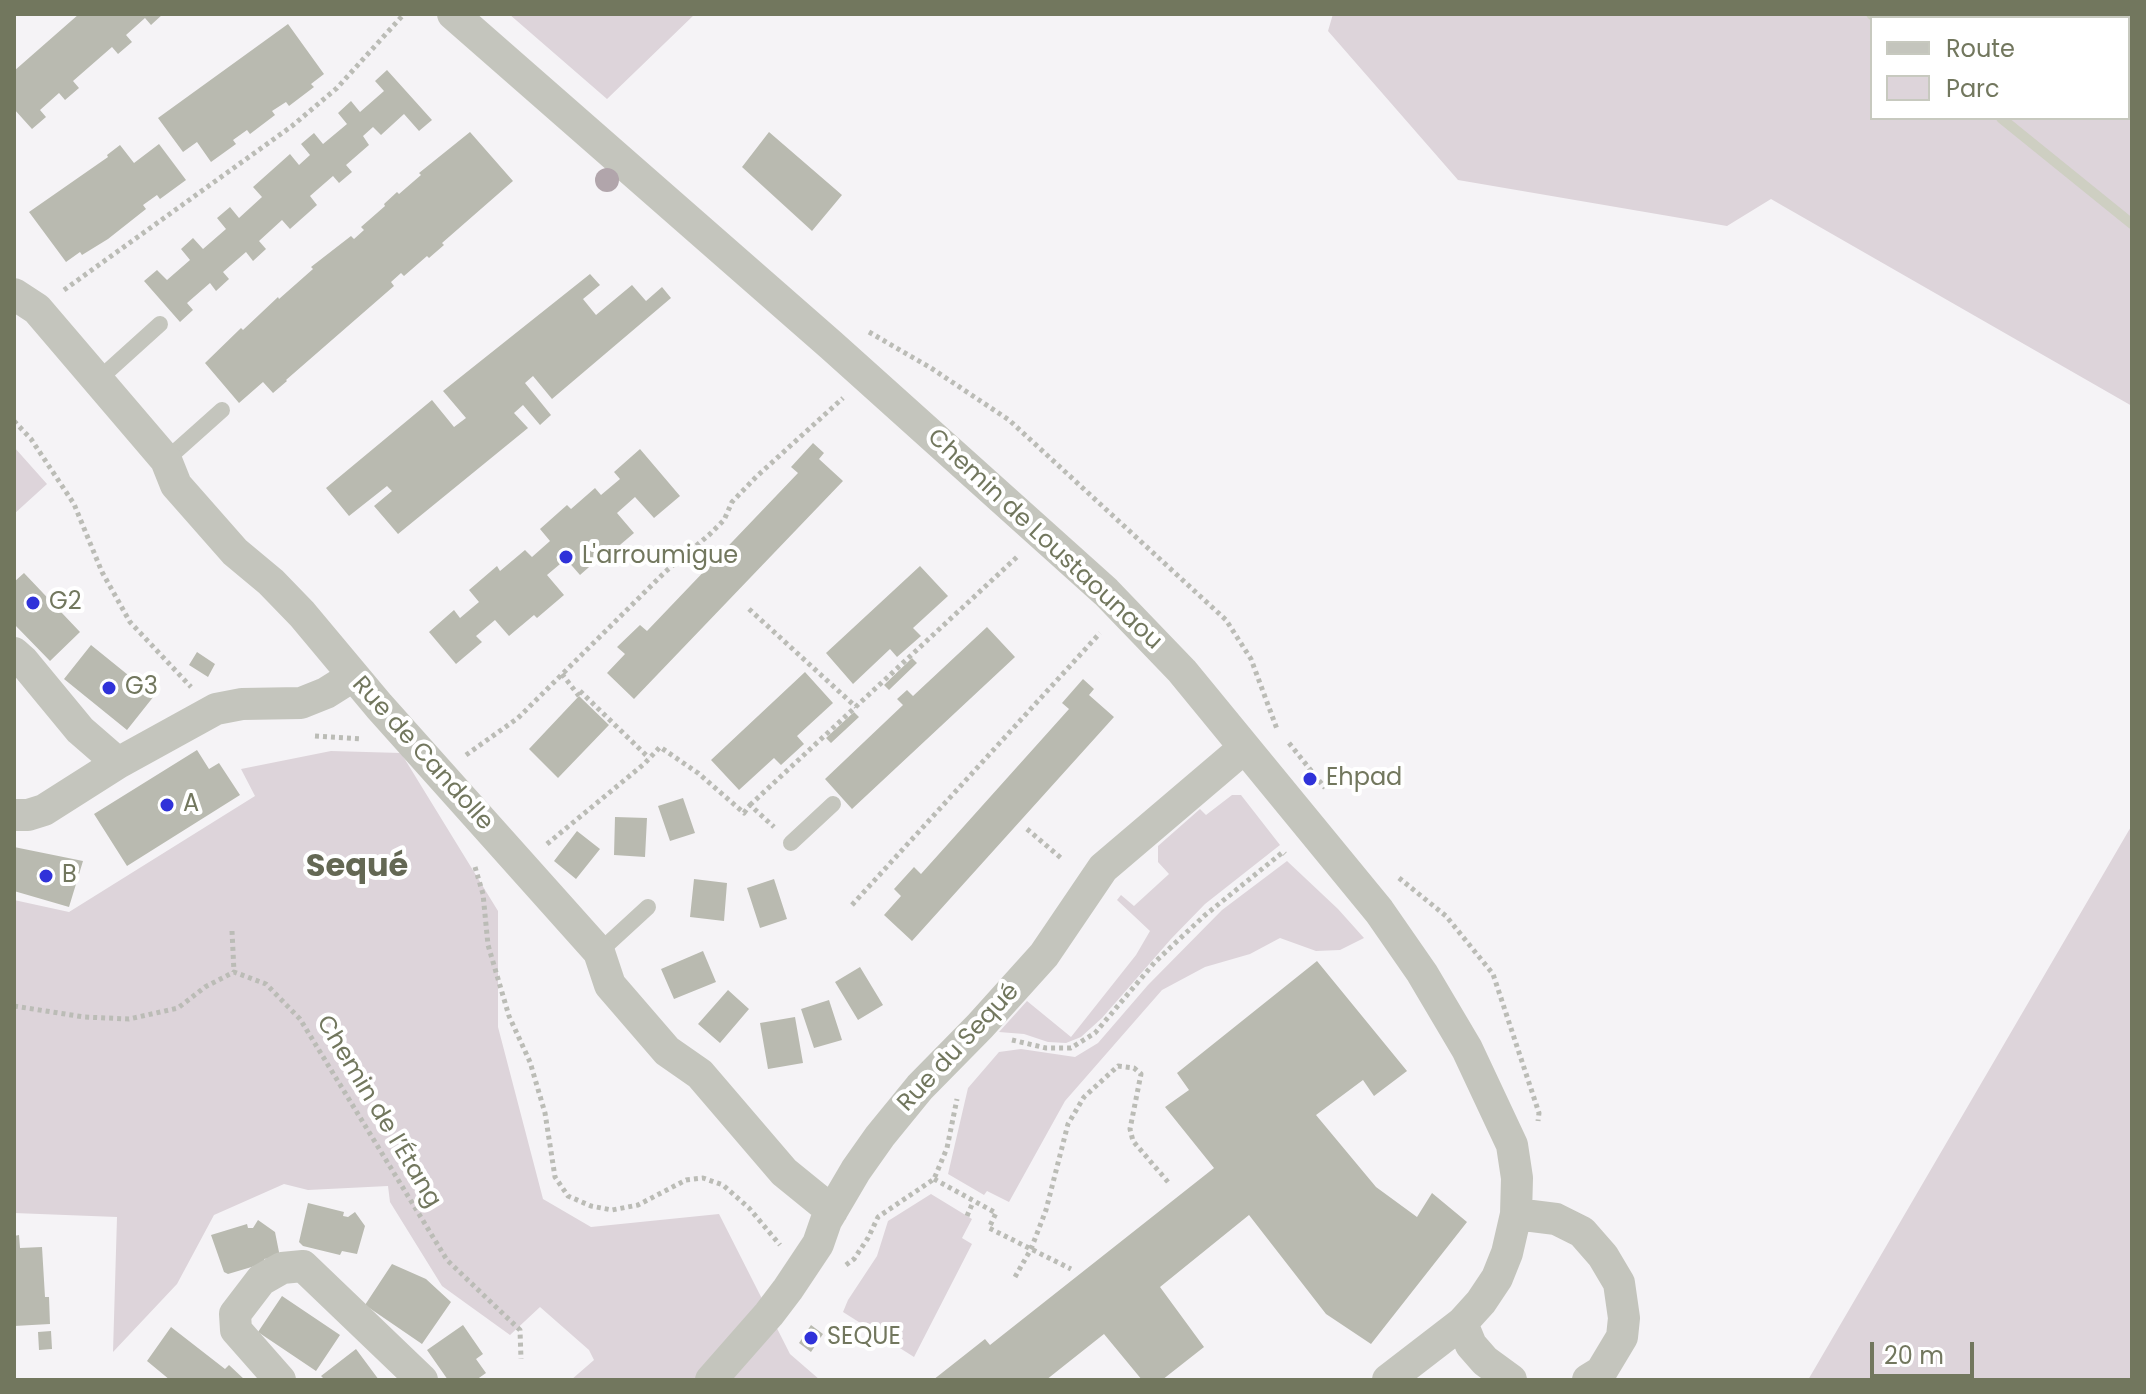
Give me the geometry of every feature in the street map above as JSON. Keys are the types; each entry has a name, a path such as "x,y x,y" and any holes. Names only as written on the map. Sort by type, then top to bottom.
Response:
{"street":[{"name":"Chemin de Loustaounaou","path":"453,14 831,345 1106,592 1182,671 1379,911 1422,973 1467,1049 1512,1145 1517,1178 1516,1214 1507,1253 1497,1278 1481,1302 1462,1323 1388,1380"},
{"name":"Rue de Candolle","path":"26,302 166,460 176,485 235,552 271,582 302,614 438,774 599,952 610,985 667,1051 700,1074 784,1172 832,1211"},
{"path":"14,653 80,730 118,763"},
{"path":"14,815 44,810 118,763 216,709 242,704 301,703 326,693 353,676"},
{"name":"Rue du Sequé","path":"711,1380 778,1302 818,1244 832,1211 880,1136 920,1087 1044,955 1103,868 1244,748"},
{"path":"1516,1214 1556,1219 1582,1232 1603,1256 1619,1283 1624,1318 1622,1337 1601,1372 1588,1380"},
{"path":"280,1380 236,1330 235,1314 261,1280 282,1268 303,1266 422,1380"},
{"path":"1462,1323 1471,1345 1485,1361 1511,1380"}],"lane":[{"path":"98,380 160,324"},
{"path":"166,460 222,410"},
{"path":"791,843 833,804"},
{"path":"599,952 648,907"}],"path":[{"path":"26,302 292,126 337,88 404,14"},
{"path":"868,331 1009,420 1226,620 1251,659 1274,725 1315,774"},
{"path":"438,774 518,718 665,572 710,534 724,520 732,502 837,403"},
{"path":"483,894 660,747 698,773 744,813 1018,555"},
{"path":"749,609 856,707"},
{"path":"852,905 1109,624"},
{"path":"562,674 649,758"},
{"path":"750,805 791,843"},
{"path":"1027,829 1061,858"},
{"path":"1397,877 1446,916 1493,974 1539,1113 1538,1130 1512,1145"},
{"path":"14,1006 84,1017 129,1019 178,1008 205,987 234,972 232,931"},
{"name":"Chemin de l’Étang","path":"234,972 266,984 300,1019 447,1260 520,1330 521,1359"},
{"path":"1015,1277 1031,1249 1046,1210 1068,1124 1084,1097 1118,1066 1134,1068 1141,1074 1130,1129 1133,1141 1168,1182"},
{"path":"934,1179 996,1213 989,1228 1071,1269"},
{"path":"967,1216 973,1202"}],"green space":[{"path":"509,14 695,14 607,99"},
{"path":"1333,14 2132,14 2132,406 1771,199 1727,226 1458,180 1328,31"},
{"path":"14,447 47,484 14,514"},
{"path":"331,751 401,753 498,911 498,1027 543,1199 591,1227 719,1214 790,1354 820,1380 571,1380 594,1360 589,1350 540,1307 510,1335 442,1286 390,1202 388,1186 308,1190 284,1184 214,1215 177,1284 113,1352 117,1217 14,1213 14,900 69,912 255,796 241,769"},
{"path":"1232,795 1241,795 1280,845 1205,904 1102,1018 1081,1037 1066,1043 1048,1042 1024,1034 999,1032 1027,1001 1071,1037 1136,955 1150,931 1117,900 1121,895 1134,906 1169,874 1158,862 1158,846 1200,809 1206,815"},
{"path":"2132,825 2132,1380 1808,1380"},
{"path":"1287,861 1364,938 1340,950 1316,951 1280,938 1250,954 1205,967 1162,990 1065,1101 1009,1202 987,1191 984,1195 948,1174 968,1088 999,1052 1021,1049 1075,1057 1098,1043 1148,985 1222,910"},
{"path":"931,1194 972,1219 962,1238 972,1244 914,1357 843,1312 877,1256 888,1221"}],"building":[{"path":"79,14 163,14 151,25 145,18 126,35 132,42 118,54 112,47 73,81 79,88 65,100 59,93 40,110 46,117 32,129 14,109 14,71"},
{"path":"288,24 324,74 311,84 314,87 289,106 286,102 272,111 275,115 250,134 247,130 233,140 236,144 211,162 197,142 183,152 158,118"},
{"path":"387,70 432,120 419,131 404,114 381,135 373,127 363,136 369,145 346,165 352,172 339,183 333,176 310,196 317,205 290,229 282,220 259,241 266,249 253,261 246,252 223,272 229,279 216,291 210,283 187,303 193,310 180,322 144,281 157,270 167,280 190,260 181,249 193,238 203,249 226,229 217,218 230,207 239,218 262,197 253,187 290,154 299,165 310,155 301,144 314,133 323,144 347,124 338,113 351,101 360,112 384,91 375,81"},
{"path":"470,132 513,181 429,258 427,256 404,276 401,273 391,282 394,286 273,393 263,382 239,403 205,363 241,328 243,330 313,269 311,267 351,236 354,239 364,230 361,227 397,192 399,194 421,175 419,173"},
{"path":"769,132 842,195 812,231 742,167"},
{"path":"159,144 186,180 160,199 157,195 143,205 146,209 108,239 66,262 29,212 108,157 120,145 134,163"},
{"path":"590,274 600,285 583,299 596,315 632,285 646,301 662,287 671,298 552,399 533,376 525,383 551,415 540,425 523,405 514,413 528,428 398,534 374,506 392,491 387,486 349,516 326,488 432,400 454,427 466,418 443,391"},
{"path":"813,443 824,453 819,459 843,481 634,699 607,673 625,654 617,647 640,625 647,631 798,473 791,467"},
{"name":"L'arroumigue","path":"640,449 680,496 654,518 635,497 617,513 634,533 580,575 566,559 547,575 564,595 509,636 495,620 476,636 482,642 456,664 429,632 454,610 460,618 479,602 469,590 497,566 500,571 525,550 532,557 550,541 540,529 567,505 571,509 595,488 601,495 620,479 614,472"},
{"path":"920,566 948,596 913,628 921,636 897,657 890,649 853,684 826,653"},
{"name":"G2","path":"24,573 80,632 50,661 14,624 14,582"},
{"path":"987,627 1015,657 852,809 825,779 903,705 897,699 907,690 913,696"},
{"name":"G3","path":"91,645 154,696 127,730 64,679"},
{"path":"197,652 215,664 208,677 189,665"},
{"path":"912,658 917,663 889,690 884,685"},
{"path":"805,672 833,703 797,736 804,744 781,765 774,758 739,790 711,760"},
{"path":"1083,679 1094,689 1089,695 1114,717 912,941 884,915 901,896 894,889 914,867 921,874 1069,709 1062,703"},
{"path":"579,696 609,725 558,778 529,749"},
{"path":"854,712 859,717 831,743 826,738"},
{"name":"A","path":"197,750 209,769 219,763 240,795 127,866 94,814"},
{"path":"683,798 695,833 670,841 658,806"},
{"path":"615,817 647,818 645,857 614,855"},
{"path":"577,831 600,849 576,879 554,861"},
{"name":"B","path":"14,847 83,861 69,907 14,891"},
{"path":"694,879 727,883 724,921 690,917"},
{"path":"774,879 787,919 760,928 747,888"},
{"path":"703,951 716,982 674,999 661,969"},
{"path":"1317,961 1407,1071 1374,1096 1363,1080 1316,1115 1376,1187 1417,1217 1432,1193 1467,1222 1371,1344 1326,1314 1249,1215 1160,1287 1204,1347 1162,1380 1142,1380 1104,1334 1046,1380 933,1380 985,1339 990,1345 1214,1168 1165,1107 1189,1090 1177,1073"},
{"path":"860,967 883,1005 858,1020 835,982"},
{"path":"728,990 749,1009 720,1043 698,1024"},
{"path":"829,1000 842,1040 814,1048 801,1009"},
{"path":"795,1017 803,1063 768,1069 760,1023"},
{"path":"308,1203 344,1212 343,1216 348,1217 355,1212 365,1226 357,1254 342,1251 340,1255 303,1246 299,1242"},
{"path":"258,1220 275,1232 280,1257 264,1259 265,1263 228,1274 224,1272 211,1235 247,1224 248,1228 253,1228"},
{"path":"19,1235 20,1248 42,1247 50,1324 14,1326 14,1236"},
{"path":"392,1264 426,1279 451,1302 422,1344 365,1305"},
{"path":"282,1296 340,1335 316,1371 258,1332"},
{"path":"463,1325 483,1354 476,1359 486,1373 476,1380 448,1380 427,1350"},
{"name":"SEQUE","path":"811,1325 823,1334 811,1352 799,1343"},
{"path":"171,1327 225,1369 229,1365 245,1380 170,1380 147,1361"},
{"path":"51,1331 52,1349 39,1350 38,1332"},
{"path":"356,1349 379,1380 325,1380 321,1376"}],"waterway":[{"path":"2003,120 2132,224"}],"place":[{"name":"L'arroumigue","path":"566,557"},
{"name":"G2","path":"33,603"},
{"name":"G3","path":"109,688"},
{"name":"Ehpad","path":"1310,779"},
{"name":"A","path":"167,805"},
{"name":"B","path":"46,876"},
{"name":"SEQUE","path":"811,1338"}],"district":[{"name":"Sequé","path":"357,868"}]}
